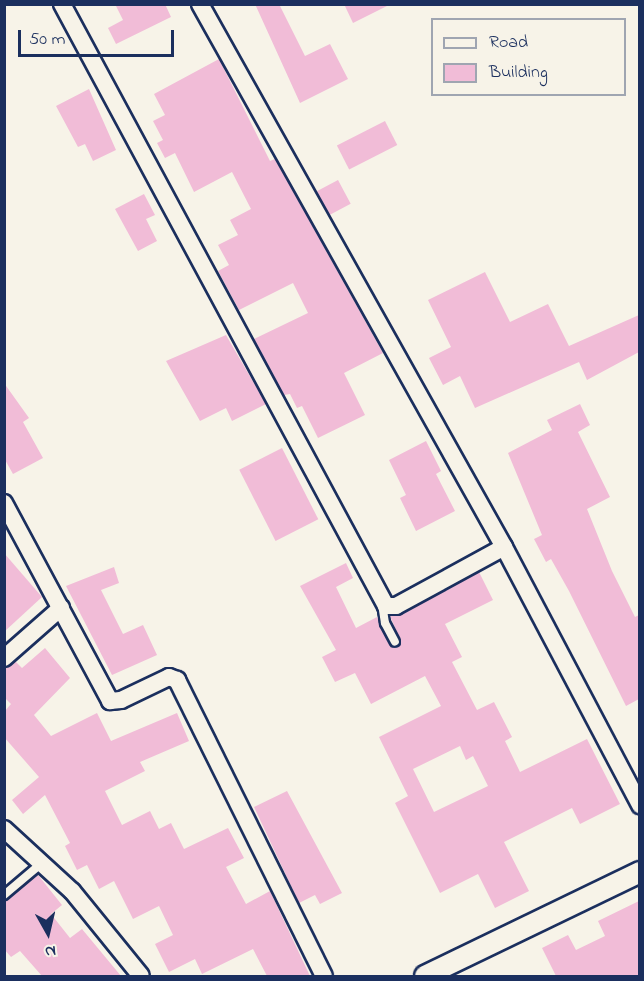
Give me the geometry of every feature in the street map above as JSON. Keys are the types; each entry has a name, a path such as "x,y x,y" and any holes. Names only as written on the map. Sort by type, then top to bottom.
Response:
{"street":[{"path":"62,4 241,331 382,602 393,608 504,547"},
{"path":"200,4 504,547 639,805"},
{"path":"4,503 110,702 121,700 169,677 177,680 324,976"},
{"path":"4,658 61,608"},
{"path":"4,829 43,862 72,891 141,976"},
{"path":"425,976 639,872"}],"lane":[{"path":"382,602 385,623 395,642"},
{"path":"4,895 43,862"}],"building":[{"path":"115,4 165,4 171,17 116,44 108,28 123,20"},
{"path":"255,4 279,4 305,56 330,44 348,79 300,103"},
{"path":"344,4 391,4 353,23"},
{"path":"219,59 270,161 275,159 383,353 344,373 365,415 318,438 302,406 297,408 290,394 284,395 254,339 308,313 293,283 239,310 218,271 229,265 218,245 238,235 230,220 251,209 232,172 194,192 175,153 165,158 157,143 163,140 153,121 165,115 154,94"},
{"path":"89,89 116,150 93,161 85,144 78,147 56,106"},
{"path":"385,121 397,145 349,170 337,146"},
{"path":"338,180 351,204 329,215 317,191"},
{"path":"144,194 155,215 146,219 157,241 138,251 115,209"},
{"path":"485,272 510,322 548,304 569,346 639,315 639,352 587,380 579,362 475,408 460,376 443,385 429,358 451,347 428,300"},
{"path":"226,335 266,404 232,421 226,408 200,421 166,361"},
{"path":"4,383 29,418 23,422 43,458 13,474 4,458"},
{"path":"580,404 590,425 578,432 610,497 587,509 612,571 635,617 639,615 639,699 626,706 569,591 551,559 546,562 534,539 542,535 508,453 552,430 547,420"},
{"path":"426,441 441,471 436,474 455,511 416,531 400,498 406,495 389,460"},
{"path":"282,448 318,519 276,541 239,470"},
{"path":"4,553 42,597 4,632"},
{"path":"346,563 353,578 336,587 356,628 377,617 394,648 401,642 390,616 401,615 479,572 493,600 445,624 462,657 452,662 477,710 494,702 512,737 505,741 520,772 587,739 620,804 580,824 572,808 504,842 529,891 495,908 478,874 440,893 395,803 408,796 379,737 441,706 425,676 371,704 355,673 335,682 322,657 336,650 300,586","holes":["460,746 466,760 473,756 488,786 434,812 413,769"]},
{"path":"114,567 119,583 101,590 123,634 143,625 157,655 112,675 66,586"},
{"path":"45,648 70,678 34,715 51,736 97,713 111,741 177,713 189,741 140,762 145,771 105,791 122,825 150,811 159,829 171,823 184,849 228,828 244,858 226,867 246,904 270,891 310,976 267,976 253,949 202,974 195,959 169,972 155,944 173,935 159,906 133,919 114,881 99,889 87,865 77,870 65,846 70,843 45,795 23,814 12,800 39,777 4,737 4,712 11,704 4,697 4,668 16,662 22,668"},
{"path":"287,791 342,893 320,904 315,895 299,903 254,807"},
{"path":"38,875 62,905 51,914 70,938 82,929 121,976 42,976 20,951 11,957 4,949 4,903"},
{"path":"639,901 639,976 556,976 542,948 568,935 576,950 605,936 598,921"}]}
